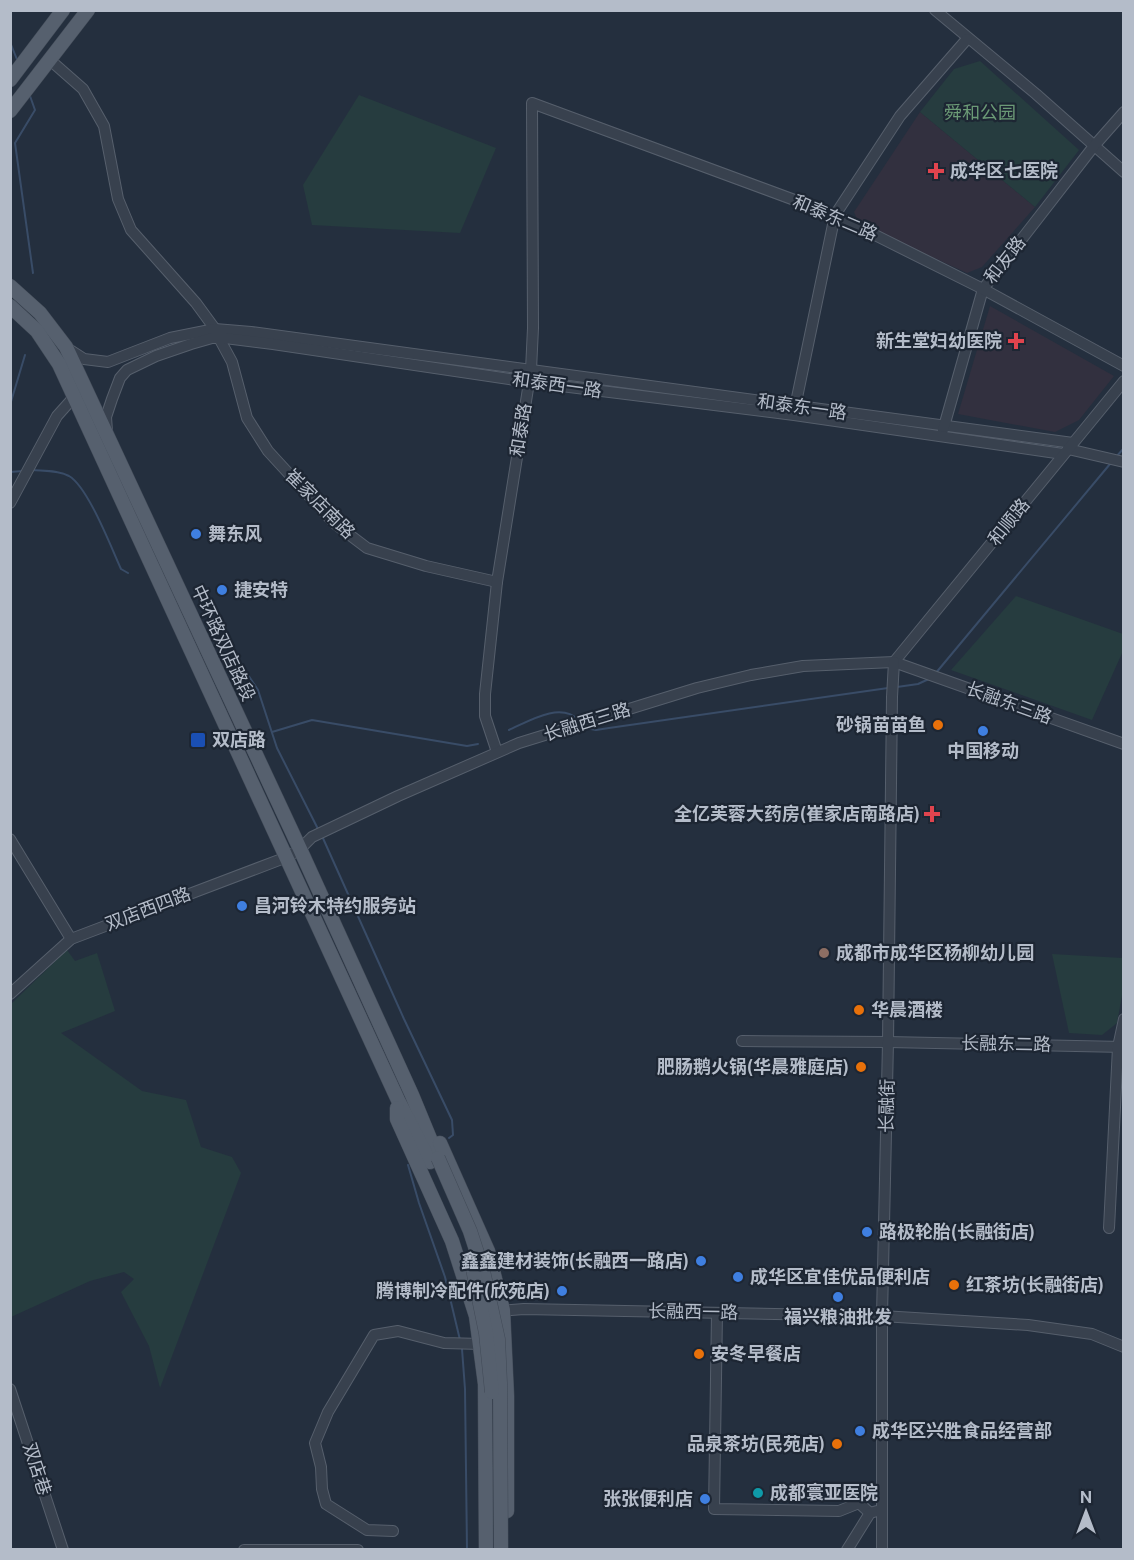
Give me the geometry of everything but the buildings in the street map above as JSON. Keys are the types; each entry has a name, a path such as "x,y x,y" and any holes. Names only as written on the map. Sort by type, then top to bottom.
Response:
{"main road":[{"path":"10,80 63,10"},
{"path":"14,107 88,10"},
{"name":"中环路双店路段","path":"10,286 40,313 66,348 412,1095"},
{"name":"中环路双店路段","path":"10,306 37,331 59,364 398,1100"},
{"path":"412,1095 462,1235 475,1277 486,1333 492,1384 492,1550"},
{"path":"412,1095 436,1134 488,1251 503,1310 507,1396 507,1550"},
{"path":"398,1100 434,1160 470,1231 483,1271 498,1339 501,1550"},
{"path":"398,1100 397,1119 452,1241 476,1316 485,1384 486,1550"}],"street":[{"path":"935,10 967,39 1036,94 1124,172"},
{"path":"967,39 900,116 835,215 795,410 1068,449 1124,462"},
{"name":"崔家店南路","path":"50,60 83,89 104,126 118,199 131,230 196,303 217,334 232,362 247,418 267,451 334,522 367,549 426,566 497,582"},
{"name":"和泰东二路","path":"532,103 835,215 983,289 1124,366"},
{"name":"和泰路","path":"497,752 485,716 484,694 497,582 530,376 533,328 532,103"},
{"name":"和友路","path":"943,431 983,289 1094,146 1124,112"},
{"name":"和泰西一路","path":"66,348 84,358 108,362 170,338 251,332 530,376"},
{"name":"和泰西一路","path":"107,437 106,417 120,378 127,370 156,356 212,338 217,334"},
{"name":"和泰东一路","path":"530,376 795,410"},
{"name":"和顺路","path":"894,662 1124,381"},
{"path":"10,503 57,416 74,397"},
{"name":"长融西三路","path":"300,849 312,837 330,828 519,743 697,688 751,675 803,666 894,662"},
{"name":"长融东三路","path":"894,662 1124,744"},
{"name":"长融街","path":"882,1550 882,1316 894,662"},
{"path":"10,839 71,939"},
{"name":"双店西四路","path":"10,994 71,939 287,857 300,849"},
{"path":"1109,1228 1124,1018"},
{"name":"长融东二路","path":"742,1041 1121,1047"},
{"name":"长融西一路","path":"476,1316 503,1310 882,1316 1028,1325 1092,1334 1124,1347"},
{"path":"717,1313 714,1509 839,1511 859,1503 870,1513"},
{"path":"393,1531 367,1530 326,1504 315,1443 328,1412 374,1335 398,1331 444,1343 481,1344"},
{"name":"双店巷","path":"10,1389 63,1550"},
{"path":"847,1550 870,1513 882,1510"},
{"path":"244,1550 358,1550"}],"shaded area":[{"name":"成华区七医院","path":"920,112 1035,207 982,267 967,273 859,224 854,212"},
{"name":"新生堂妇幼医院","path":"990,306 1114,376 1079,420 1055,432 958,414"}],"green space":[{"name":"舜和公园","path":"980,61 1079,150 1035,207 920,112 954,69"},
{"path":"359,95 496,148 460,233 312,225 303,185"},
{"path":"1016,596 1123,634 1123,651 1092,720 951,670"},
{"path":"67,950 75,961 97,953 115,1011 61,1033 142,1091 186,1100 201,1147 232,1157 241,1173 160,1388 149,1346 121,1292 134,1279 124,1272 90,1281 11,1317 11,1004"},
{"path":"1052,954 1123,958 1123,990 1117,1023 1102,1035 1069,1033"}],"waterway":[{"path":"10,42 18,62"},
{"path":"30,96 35,110 15,143 33,273"},
{"path":"10,405 25,355"},
{"path":"1116,457 1124,448"},
{"path":"935,674 1110,464"},
{"path":"32,470 60,473 76,482 91,504 121,569 128,573"},
{"path":"10,472 23,471"},
{"path":"237,658 258,690 277,748 319,831"},
{"path":"897,687 918,684 931,678"},
{"path":"586,728 596,730 888,688"},
{"path":"509,730 534,718 553,713 563,712 578,720"},
{"path":"272,732 312,720 467,746 478,744"},
{"path":"322,836 452,1120 453,1135 449,1138"},
{"path":"408,1165 445,1277 460,1340"},
{"path":"462,1349 465,1389 467,1550"}],"place":[{"name":"成华区七医院","path":"936,171"},
{"name":"新生堂妇幼医院","path":"1016,341"},
{"name":"舞东风","path":"196,534"},
{"name":"捷安特","path":"222,590"},
{"name":"砂锅苗苗鱼","path":"938,725"},
{"name":"中国移动","path":"983,731"},
{"name":"双店路","path":"198,740"},
{"name":"全亿芙蓉大药房(崔家店南路店)","path":"932,814"},
{"name":"昌河铃木特约服务站","path":"242,906"},
{"name":"成都市成华区杨柳幼儿园","path":"824,953"},
{"name":"华晨酒楼","path":"859,1010"},
{"name":"肥肠鹅火锅(华晨雅庭店)","path":"861,1067"},
{"name":"路极轮胎(长融街店)","path":"867,1232"},
{"name":"鑫鑫建材装饰(长融西一路店)","path":"701,1261"},
{"name":"成华区宜佳优品便利店","path":"738,1277"},
{"name":"红茶坊(长融街店)","path":"954,1285"},
{"name":"腾博制冷配件(欣苑店)","path":"562,1291"},
{"name":"福兴粮油批发","path":"838,1297"},
{"name":"安冬早餐店","path":"699,1354"},
{"name":"成华区兴胜食品经营部","path":"860,1431"},
{"name":"品泉茶坊(民苑店)","path":"837,1444"},
{"name":"成都寰亚医院","path":"758,1493"},
{"name":"张张便利店","path":"705,1499"}]}
